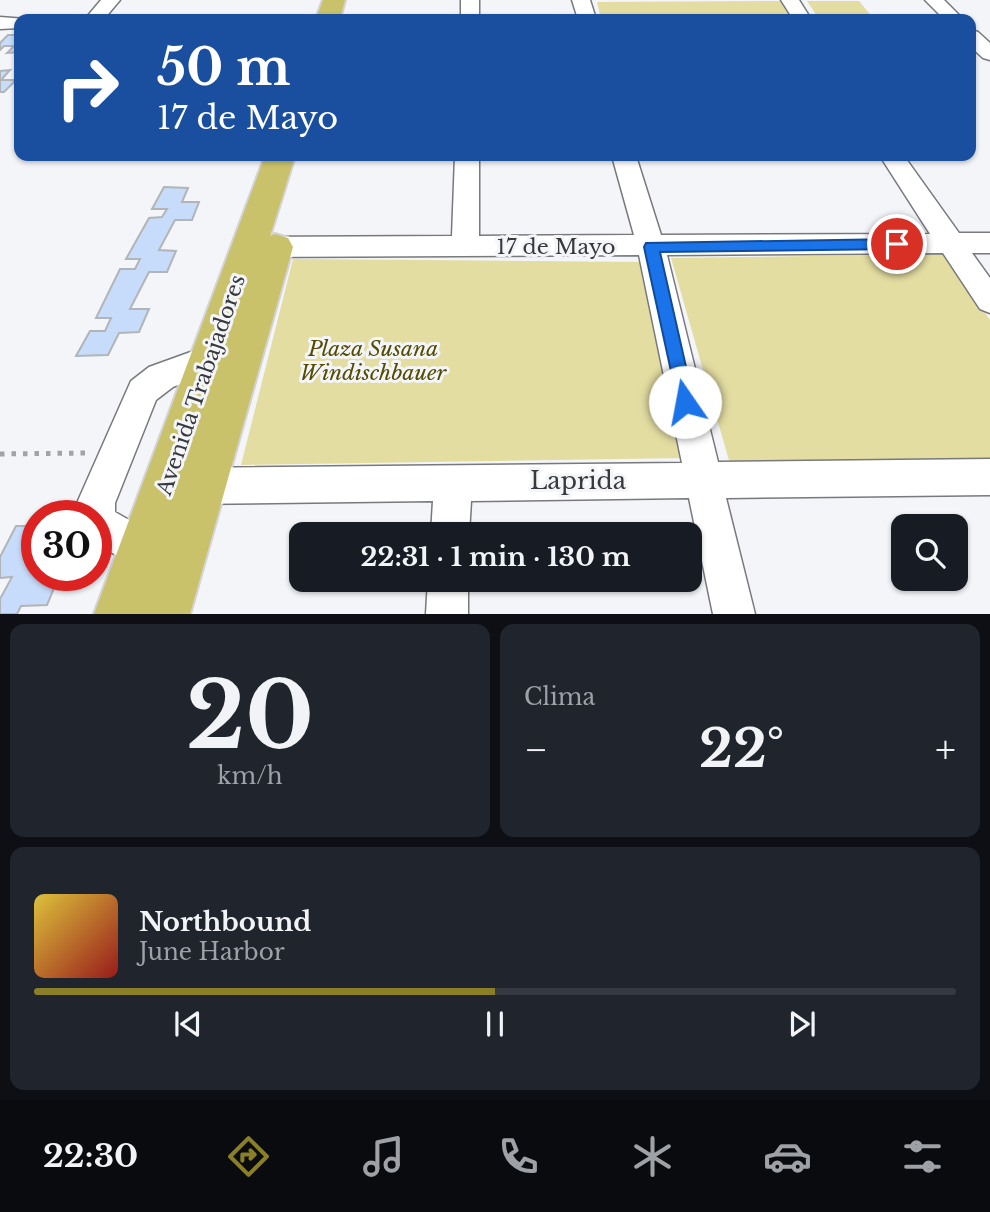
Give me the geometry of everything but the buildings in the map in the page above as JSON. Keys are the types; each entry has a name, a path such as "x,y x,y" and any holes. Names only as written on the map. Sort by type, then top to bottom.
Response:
{"main road":[{"name":"Avenida Trabajadores","path":"121,614 143,550 184,486 261,248 279,161"},
{"name":"Avenida Trabajadores","path":"163,614 184,486 210,358 300,161"}],"street":[{"path":"98,14 111,0"},
{"path":"934,0 949,14"},
{"path":"976,41 990,55"},
{"path":"465,247 467,161"},
{"path":"625,161 651,247 734,614"},
{"path":"895,161 990,301"},
{"name":"17 de Mayo","path":"261,248 990,243"},
{"path":"143,550 97,523 96,503 143,391 161,377 210,358"},
{"name":"Laprida","path":"184,486 990,477"},
{"path":"451,522 453,481"},
{"path":"447,614 448,592"}],"path":[{"path":"0,454 118,453"}],"green space":[{"path":"782,1 790,14 600,14 597,2"},
{"path":"807,1 859,1 870,14 816,14"},
{"path":"947,254 990,320 990,466 730,464 671,258"},
{"name":"Plaza Susana Windischbauer","path":"293,259 641,262 684,458 241,465"}],"route":[{"path":"685,402 651,247 897,244"}]}
